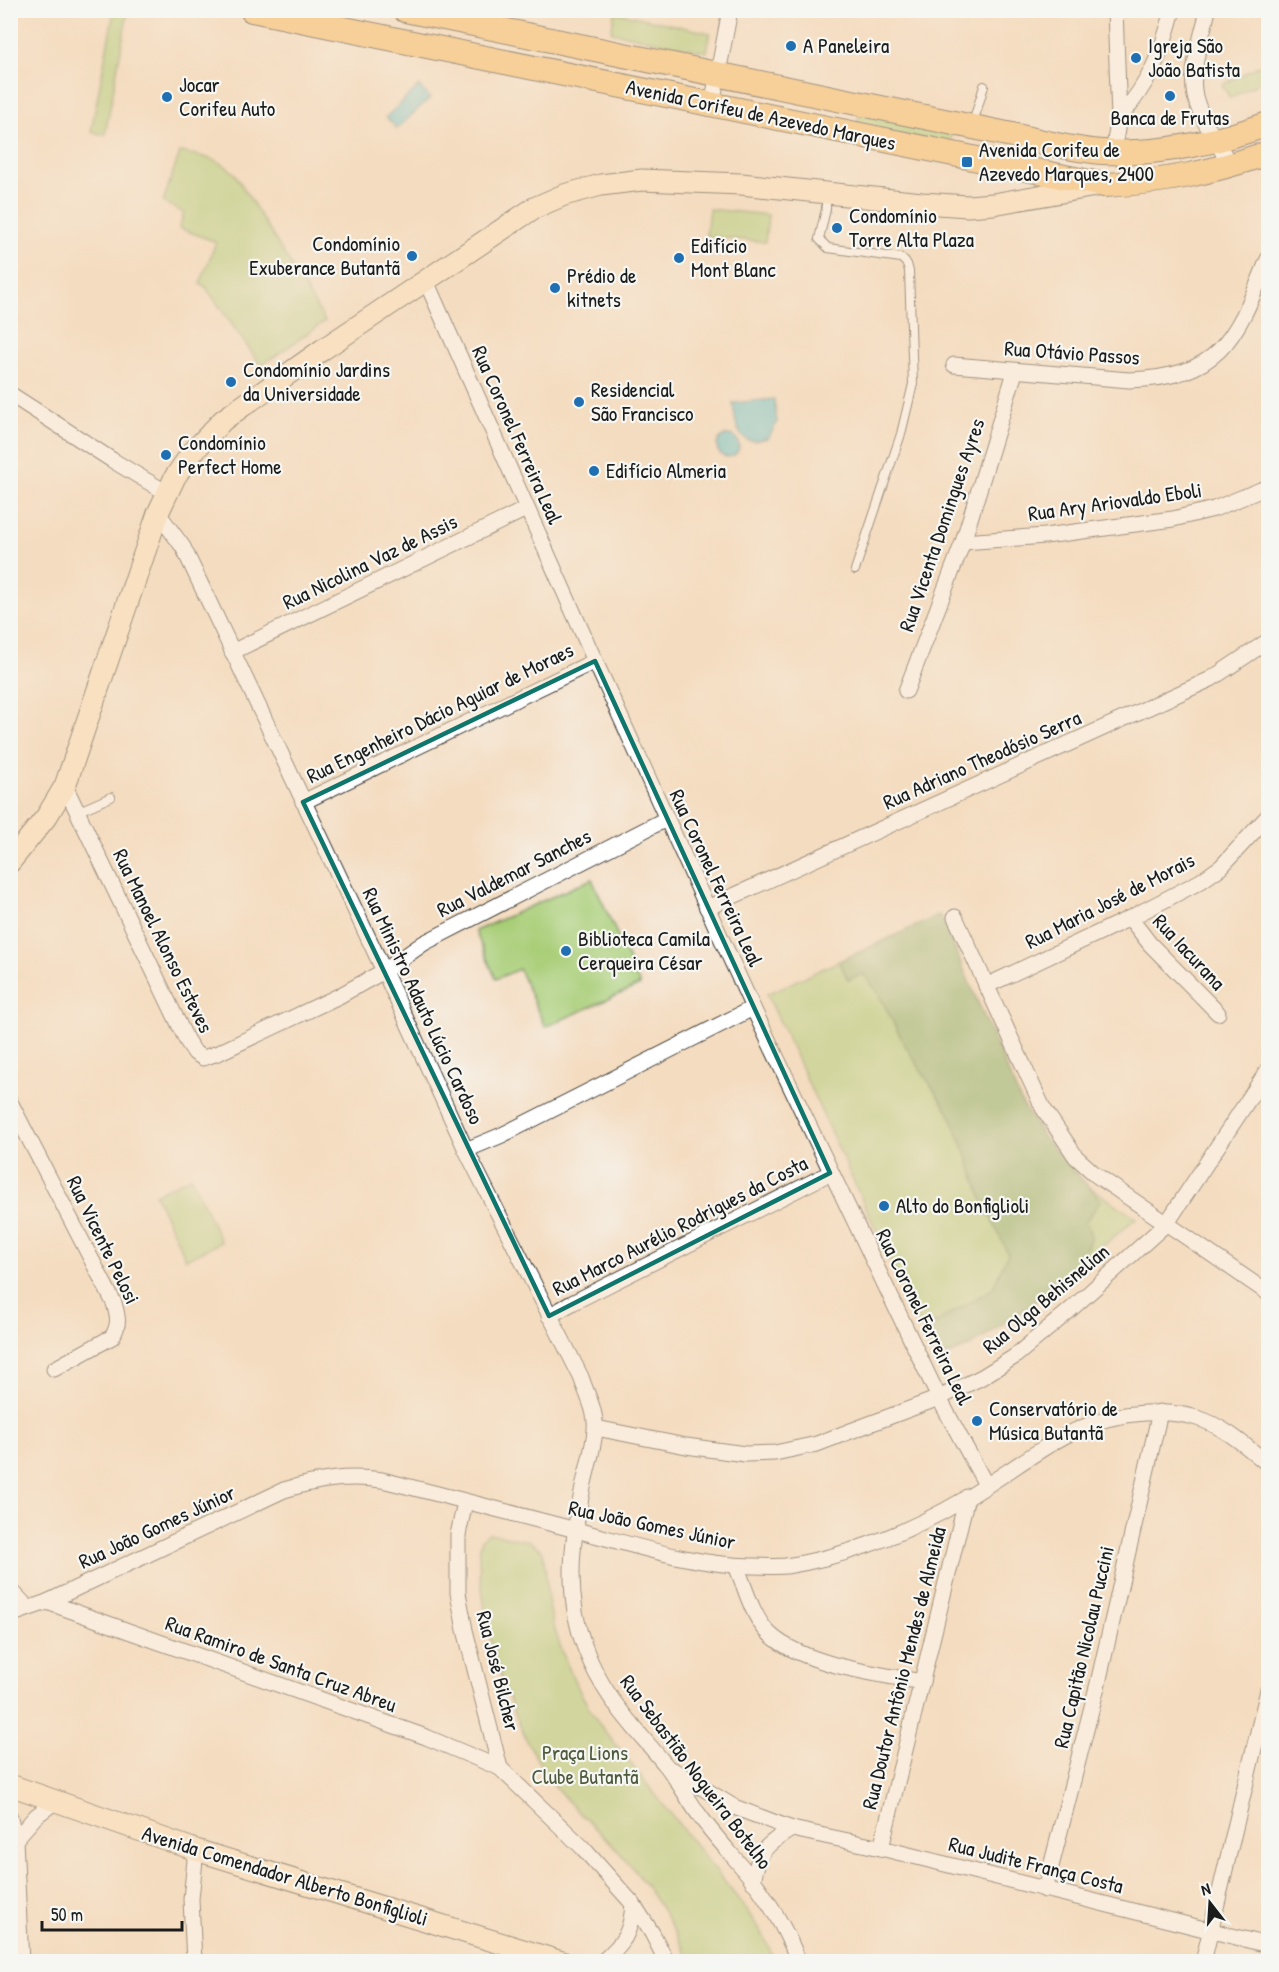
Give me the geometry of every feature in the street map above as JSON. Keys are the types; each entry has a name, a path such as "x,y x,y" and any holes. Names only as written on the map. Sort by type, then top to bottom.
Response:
{"main road":[{"name":"Avenida Corifeu de Azevedo Marques","path":"252,10 1104,185 1157,182 1194,175 1269,153"},
{"name":"Avenida Corifeu de Azevedo Marques","path":"405,10 1100,152 1177,149 1217,140 1269,124"},
{"path":"1004,202 1034,153 1056,143"},
{"path":"10,862 41,824 65,786 158,513 167,493 191,454 223,420 534,208 564,195 601,185 642,180 826,192 968,206 1104,185"},
{"name":"Avenida Comendador Alberto Bonfiglioli","path":"10,1785 196,1850 562,1962"}],"street":[{"path":"712,105 730,10"},
{"path":"1113,152 1119,118 1115,10"},
{"path":"1119,118 1139,94 1150,75 1173,10"},
{"path":"1208,10 1194,90 1199,108 1231,166"},
{"name":"Rua Otávio Passos","path":"954,365 1129,380 1152,379 1191,370 1213,357 1231,339 1269,259"},
{"name":"Rua Coronel Ferreira Leal","path":"426,281 526,509 753,1008 939,1398 986,1485"},
{"name":"Rua Vicenta Domingues Ayres","path":"906,690 963,542 1015,372"},
{"path":"10,394 167,493"},
{"name":"Rua Ary Ariovaldo Eboli","path":"963,542 1045,536 1173,519 1214,509 1269,487"},
{"name":"Rua Nicolina Vaz de Assis","path":"232,651 526,509"},
{"name":"Rua Ministro Adauto Lúcio Cardoso","path":"158,513 183,547 384,971 466,1150 581,1377 596,1428 576,1530"},
{"name":"Rua Adriano Theodósio Serra","path":"707,908 1210,680 1269,642"},
{"name":"Rua Engenheiro Dácio Aguiar de Moraes","path":"303,802 595,662"},
{"name":"Rua Manoel Alonso Esteves","path":"65,786 186,1041 195,1053 203,1058 339,996 384,971"},
{"name":"Rua Maria José de Morais","path":"986,986 1130,918 1201,881 1221,867 1269,816"},
{"name":"Rua Valdemar Sanches","path":"384,971 424,943 666,819"},
{"path":"955,917 1043,1108 1076,1157 1096,1175 1269,1293"},
{"name":"Rua Iacurana","path":"1130,918 1150,944 1218,1013"},
{"path":"466,1150 502,1135 753,1008"},
{"name":"Rua Olga Behisnelian","path":"596,1428 686,1446 745,1454 775,1453 817,1444 939,1398 982,1377 1014,1357 1167,1223 1269,1070"},
{"name":"Rua Vicente Pelosi","path":"10,1102 114,1303 119,1318 112,1337 54,1369"},
{"name":"Rua Marco Aurélio Rodrigues da Costa","path":"549,1316 830,1173"},
{"name":"Rua João Gomes Júnior","path":"10,1615 47,1602 284,1490 305,1483 339,1478 371,1478 411,1487 640,1548 720,1565 782,1566 834,1557 917,1524 968,1497 1058,1439 1089,1424 1119,1415 1160,1412 1197,1418 1222,1429 1269,1464"},
{"name":"Rua Capitão Nicolau Puccini","path":"1045,1890 1098,1683 1160,1412"},
{"name":"Rua Doutor Antônio Mendes de Almeida","path":"881,1848 968,1497"},
{"name":"Rua José Bilcher","path":"465,1502 458,1535 458,1593 500,1768"},
{"name":"Rua Sebastião Nogueira Botelho","path":"576,1530 571,1562 575,1615 585,1648 608,1696 666,1765 700,1816 753,1882 783,1926 799,1962"},
{"path":"736,1566 765,1629 782,1644 807,1656 872,1673 922,1682"},
{"path":"10,1589 28,1608"},
{"name":"Rua Ramiro de Santa Cruz Abreu","path":"47,1602 426,1737 500,1768"},
{"path":"1203,1962 1269,1689"},
{"name":"Rua Judite França Costa","path":"666,1765 734,1807 792,1829 881,1848 1269,1945"},
{"path":"500,1768 582,1847 633,1904 667,1962"},
{"path":"15,1840 36,1816 56,1802"},
{"path":"10,1817 15,1840 21,1962"},
{"path":"753,1882 755,1868 762,1851 774,1839 792,1829"},
{"path":"194,1962 191,1899 196,1850"},
{"path":"602,1962 623,1942 629,1932 633,1904"}],"lane":[{"path":"971,127 984,86"},
{"path":"826,192 819,239 822,244 828,248 901,258 907,264 909,271 913,384 901,434 855,570"},
{"path":"77,813 111,797"}],"highlighted area":[{"path":"595,661 830,1173 549,1316 303,802"}],"green space":[{"path":"114,11 128,11 105,135 91,132"},
{"path":"615,12 710,33 707,52 611,32"},
{"path":"1268,61 1268,78 1230,98 1222,85"},
{"path":"860,111 952,130 950,145 857,126"},
{"path":"180,152 216,161 235,174 325,321 261,366 205,286 200,284 216,242 179,228 184,213 163,202"},
{"path":"709,209 768,215 765,242 706,236"},
{"path":"592,879 640,985 545,1027 519,969 496,979 475,931"},
{"path":"940,915 1022,1104 1044,1138 1087,1185 1136,1218 1044,1296 968,1347 936,1360 767,994"},
{"path":"940,915 1022,1104 1044,1138 1101,1200 1086,1221 1091,1236 1080,1266 1044,1296 968,1347 940,1358 926,1328 992,1289 1008,1254 981,1196 949,1113 906,1047 877,991 863,974 848,980 839,961"},
{"path":"191,1177 221,1242 186,1259 155,1194"},
{"name":"Praça Lions Clube Butantã","path":"489,1533 529,1541 542,1550 553,1622 568,1668 583,1697 600,1725 746,1909 763,1935 775,1961 690,1961 667,1918 640,1877 565,1798 544,1771 509,1700 487,1625 479,1562 482,1539"}],"water":[{"path":"419,86 430,98 397,129 386,117"},
{"path":"774,399 777,422 769,437 751,441 740,434 733,403"},
{"path":"724,435 732,435 739,442 739,450 732,457 724,457 717,450 717,442"}],"place":[{"name":"A Paneleira","path":"791,46"},
{"name":"Igreja São João Batista","path":"1136,58"},
{"name":"Banca de Frutas","path":"1170,96"},
{"name":"Jocar Corifeu Auto","path":"167,97"},
{"name":"Avenida Corifeu de Azevedo Marques, 2400","path":"967,162"},
{"name":"Condomínio Torre Alta Plaza","path":"837,228"},
{"name":"Condomínio Exuberance Butantã","path":"412,256"},
{"name":"Edifício Mont Blanc","path":"679,258"},
{"name":"Prédio de kitnets","path":"555,288"},
{"name":"Condomínio Jardins da Universidade","path":"231,382"},
{"name":"Residencial São Francisco","path":"579,402"},
{"name":"Condomínio Perfect Home","path":"166,455"},
{"name":"Edifício Almeria","path":"594,471"},
{"name":"Biblioteca Camila Cerqueira César","path":"566,951"},
{"name":"Alto do Bonfiglioli","path":"884,1206"},
{"name":"Conservatório de Música Butantã","path":"977,1421"}]}
